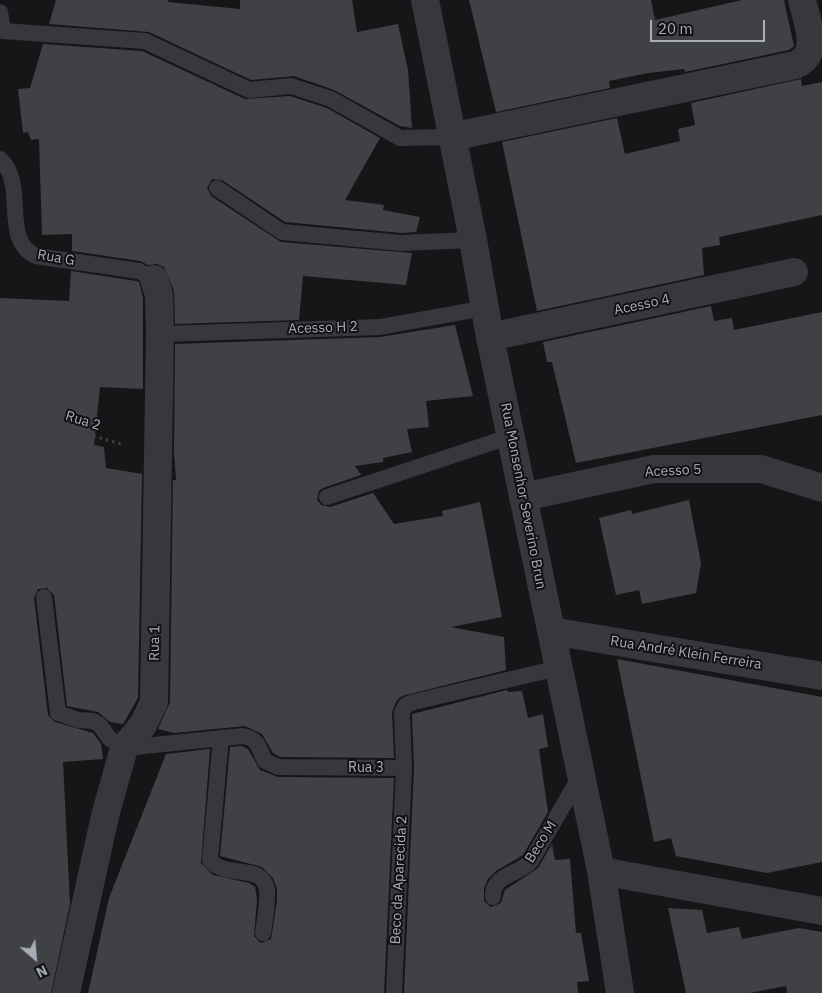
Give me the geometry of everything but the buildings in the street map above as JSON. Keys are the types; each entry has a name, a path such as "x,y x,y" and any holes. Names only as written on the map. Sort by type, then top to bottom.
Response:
{"street":[{"name":"Rua Monsenhor Severino Brun","path":"425,0 473,240 490,337 601,871 620,993"},
{"path":"451,137 801,62 810,52 811,45 802,0"},
{"name":"Acesso 4","path":"490,337 794,272"},
{"name":"Rua 1","path":"66,993 105,816 124,748 143,725 154,702 160,334 159,295 154,279"},
{"name":"Acesso 5","path":"523,497 654,469 761,469 822,488"},
{"name":"Rua André Klein Ferreira","path":"550,631 822,676"},
{"path":"601,871 822,911"}],"lane":[{"path":"0,12 3,32 145,41 249,90 291,86 331,99 400,138 451,137"},
{"name":"Rua G","path":"0,159 7,166 11,177 16,235 20,245 26,252 36,256 139,271 154,279"},
{"path":"217,188 282,232 401,243 473,240"},
{"name":"Acesso H 2","path":"160,334 380,327 485,308"},
{"path":"327,497 512,436"},
{"path":"44,597 58,713 78,720 93,721 100,725 109,738 124,748"},
{"name":"Rua 3","path":"124,748 221,738 251,738 258,742 265,761 278,767 404,768 400,720 406,705 558,668"},
{"path":"221,738 210,860 216,868 225,871 251,873 260,876 265,883 267,892 264,933"},
{"name":"Beco da Aparecida 2","path":"394,993 404,768"},
{"name":"Beco M","path":"493,897 494,886 498,881 524,868 531,861 581,775"}],"path":[{"name":"Rua 2","path":"0,408 159,455"}]}
